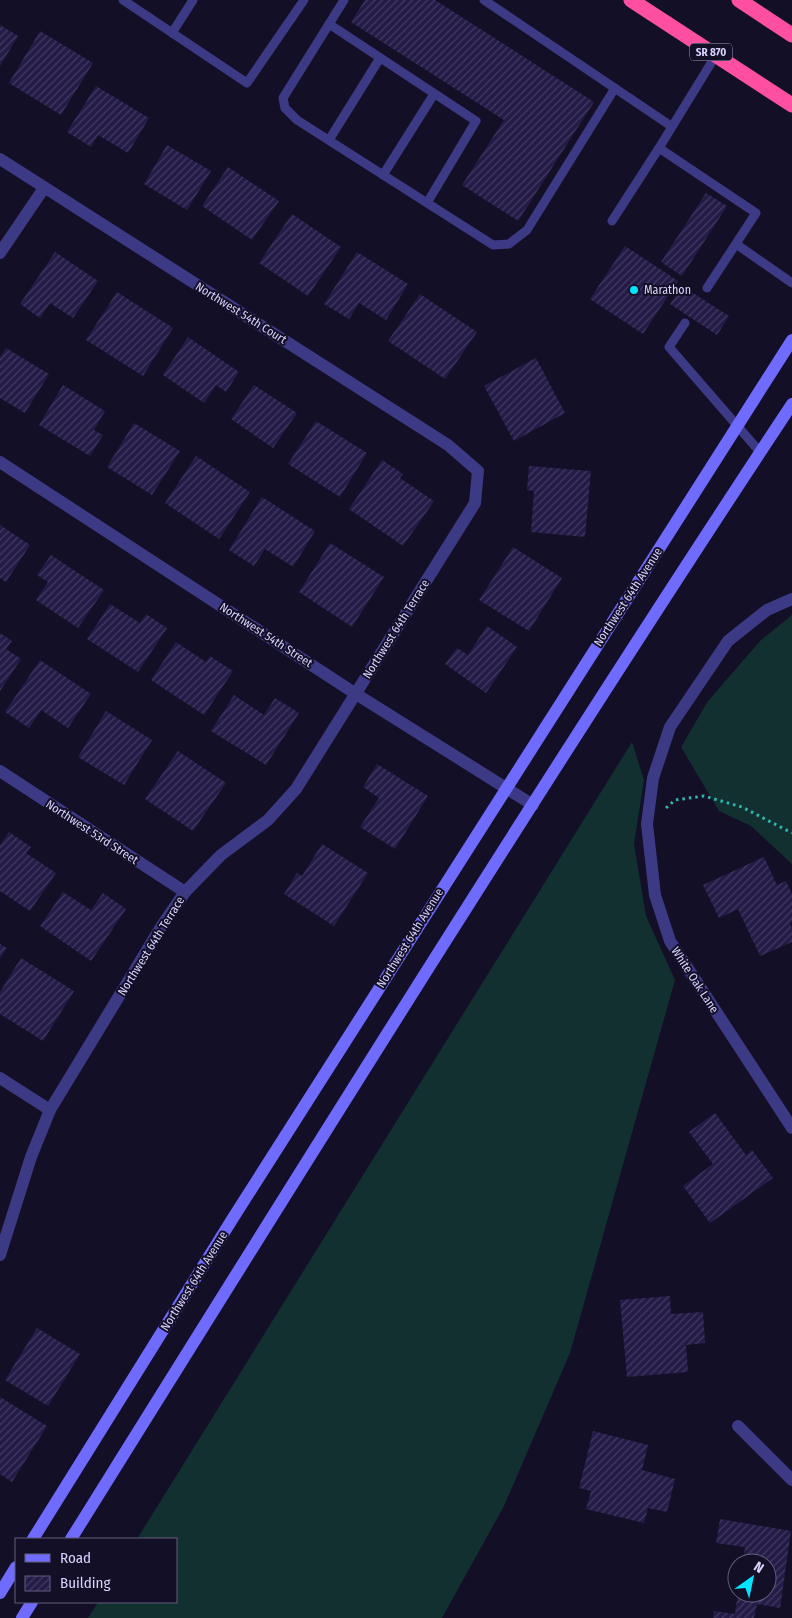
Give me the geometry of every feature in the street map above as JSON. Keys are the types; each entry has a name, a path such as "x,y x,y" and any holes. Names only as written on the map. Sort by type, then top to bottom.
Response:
{"highway":[{"name":"SR 870","path":"630,0 792,105"},
{"path":"739,0 792,35"}],"street":[{"name":"Northwest 54th Court","path":"0,159 448,445 478,471"},
{"path":"0,253 44,188"},
{"name":"Northwest 64th Avenue","path":"34,1538 233,1218 792,340"},
{"path":"72,1538 260,1235 533,804 792,404"},
{"name":"Northwest 54th Street","path":"0,462 356,694 533,804"},
{"name":"Northwest 64th Terrace","path":"0,1255 31,1157 50,1110 156,935 185,892 221,854 268,820 296,789 474,503 478,471"},
{"name":"White Oak Lane","path":"792,599 767,610 728,641 670,727 653,778 647,824 655,895 670,941 792,1128"},
{"name":"Northwest 53rd Street","path":"0,771 185,892"},
{"path":"0,1078 50,1110"},
{"path":"738,1426 792,1480"},
{"path":"0,1593 15,1569"},
{"path":"22,1618 31,1603"}],"lane":[{"path":"123,0 247,83 304,0"},
{"path":"172,33 193,0"},
{"path":"344,0 283,98 285,108 297,120 493,245 510,244 527,230 615,88"},
{"path":"484,0 671,126"},
{"path":"329,24 476,121 427,203"},
{"path":"612,221 716,55"},
{"path":"328,140 380,58"},
{"path":"383,175 434,94"},
{"path":"659,148 756,213 707,288"},
{"path":"736,244 792,283"},
{"path":"685,323 669,347 760,452"}],"path":[{"path":"647,824 675,800 704,796 742,808 792,833"}],"green space":[{"path":"792,615 792,864 751,826 719,811 681,747 708,701 761,640"},
{"path":"632,742 644,780 634,844 646,916 675,980 570,1353 504,1506 442,1618 88,1618 97,1603 178,1603 178,1538 138,1538"}],"building":[{"path":"365,0 435,0 594,102 518,221 462,185 504,120 351,22"},
{"path":"0,25 18,36 0,66"},
{"path":"40,31 93,63 61,115 9,83"},
{"path":"96,86 149,118 128,153 98,135 91,147 67,132"},
{"path":"167,145 211,171 187,210 144,184"},
{"path":"228,167 279,201 252,240 202,206"},
{"path":"706,193 727,206 682,276 661,262"},
{"path":"292,214 341,247 308,296 259,263"},
{"name":"Marathon","path":"625,246 678,281 643,334 590,299"},
{"path":"55,252 98,281 73,318 50,303 40,318 20,304"},
{"path":"357,252 408,284 386,320 359,303 349,319 324,304"},
{"path":"682,286 729,316 717,335 670,304"},
{"path":"117,292 173,328 143,376 86,340"},
{"path":"420,294 477,332 445,379 388,341"},
{"path":"188,337 239,372 226,392 216,385 204,403 163,375"},
{"path":"6,348 49,374 25,413 0,398 0,357"},
{"path":"536,358 565,413 514,441 484,386"},
{"path":"63,385 105,411 94,430 103,435 90,456 39,425"},
{"path":"254,385 297,413 273,448 231,419"},
{"path":"316,421 367,453 340,497 288,464"},
{"path":"134,423 180,451 152,495 107,467"},
{"path":"196,456 250,492 219,539 165,503"},
{"path":"382,460 403,474 400,478 434,501 403,546 349,509"},
{"path":"529,466 591,471 585,537 531,532 534,491 527,490"},
{"path":"262,497 315,531 293,567 265,549 254,566 229,550"},
{"path":"0,525 30,545 6,582 0,578"},
{"path":"330,543 384,577 352,627 299,592"},
{"path":"513,547 562,578 529,631 479,600"},
{"path":"51,555 104,590 78,628 36,600 48,582 37,575"},
{"path":"110,604 140,623 146,614 167,628 138,672 87,639"},
{"path":"487,626 517,647 486,693 445,664 457,648 468,655"},
{"path":"0,633 12,641 6,649 21,659 0,691"},
{"path":"176,642 206,662 210,656 233,671 204,715 151,680"},
{"path":"40,660 91,694 68,728 41,710 29,728 5,712"},
{"path":"234,695 264,715 275,698 299,713 266,765 211,731"},
{"path":"106,711 152,740 124,785 78,757"},
{"path":"178,751 226,783 193,831 145,799"},
{"path":"377,764 428,796 395,849 360,827 379,798 363,787"},
{"path":"9,832 31,847 26,853 56,873 30,911 0,891 0,845"},
{"path":"322,844 368,873 334,926 284,894 297,873 302,876"},
{"path":"764,857 777,885 786,881 792,894 792,922 790,923 792,942 760,956 738,909 719,918 703,885"},
{"path":"63,892 91,910 103,893 126,909 91,961 40,926"},
{"path":"0,944 7,948 0,958"},
{"path":"21,958 74,991 43,1041 0,1014 0,992"},
{"path":"715,1113 746,1155 752,1150 773,1178 710,1223 683,1186 713,1164 689,1132"},
{"path":"670,1296 671,1314 703,1312 705,1343 686,1345 688,1372 627,1377 620,1300"},
{"path":"37,1328 80,1354 48,1406 5,1380"},
{"path":"0,1397 47,1426 12,1482 0,1474"},
{"path":"593,1431 648,1445 642,1470 675,1479 667,1512 648,1508 644,1523 586,1509 591,1491 579,1488"},
{"path":"720,1519 791,1531 780,1608 757,1604 754,1618 713,1618 714,1611 735,1614 737,1603 777,1603 777,1553 744,1553 745,1547 716,1543"}],"place":[{"name":"Marathon","path":"634,290"}]}
